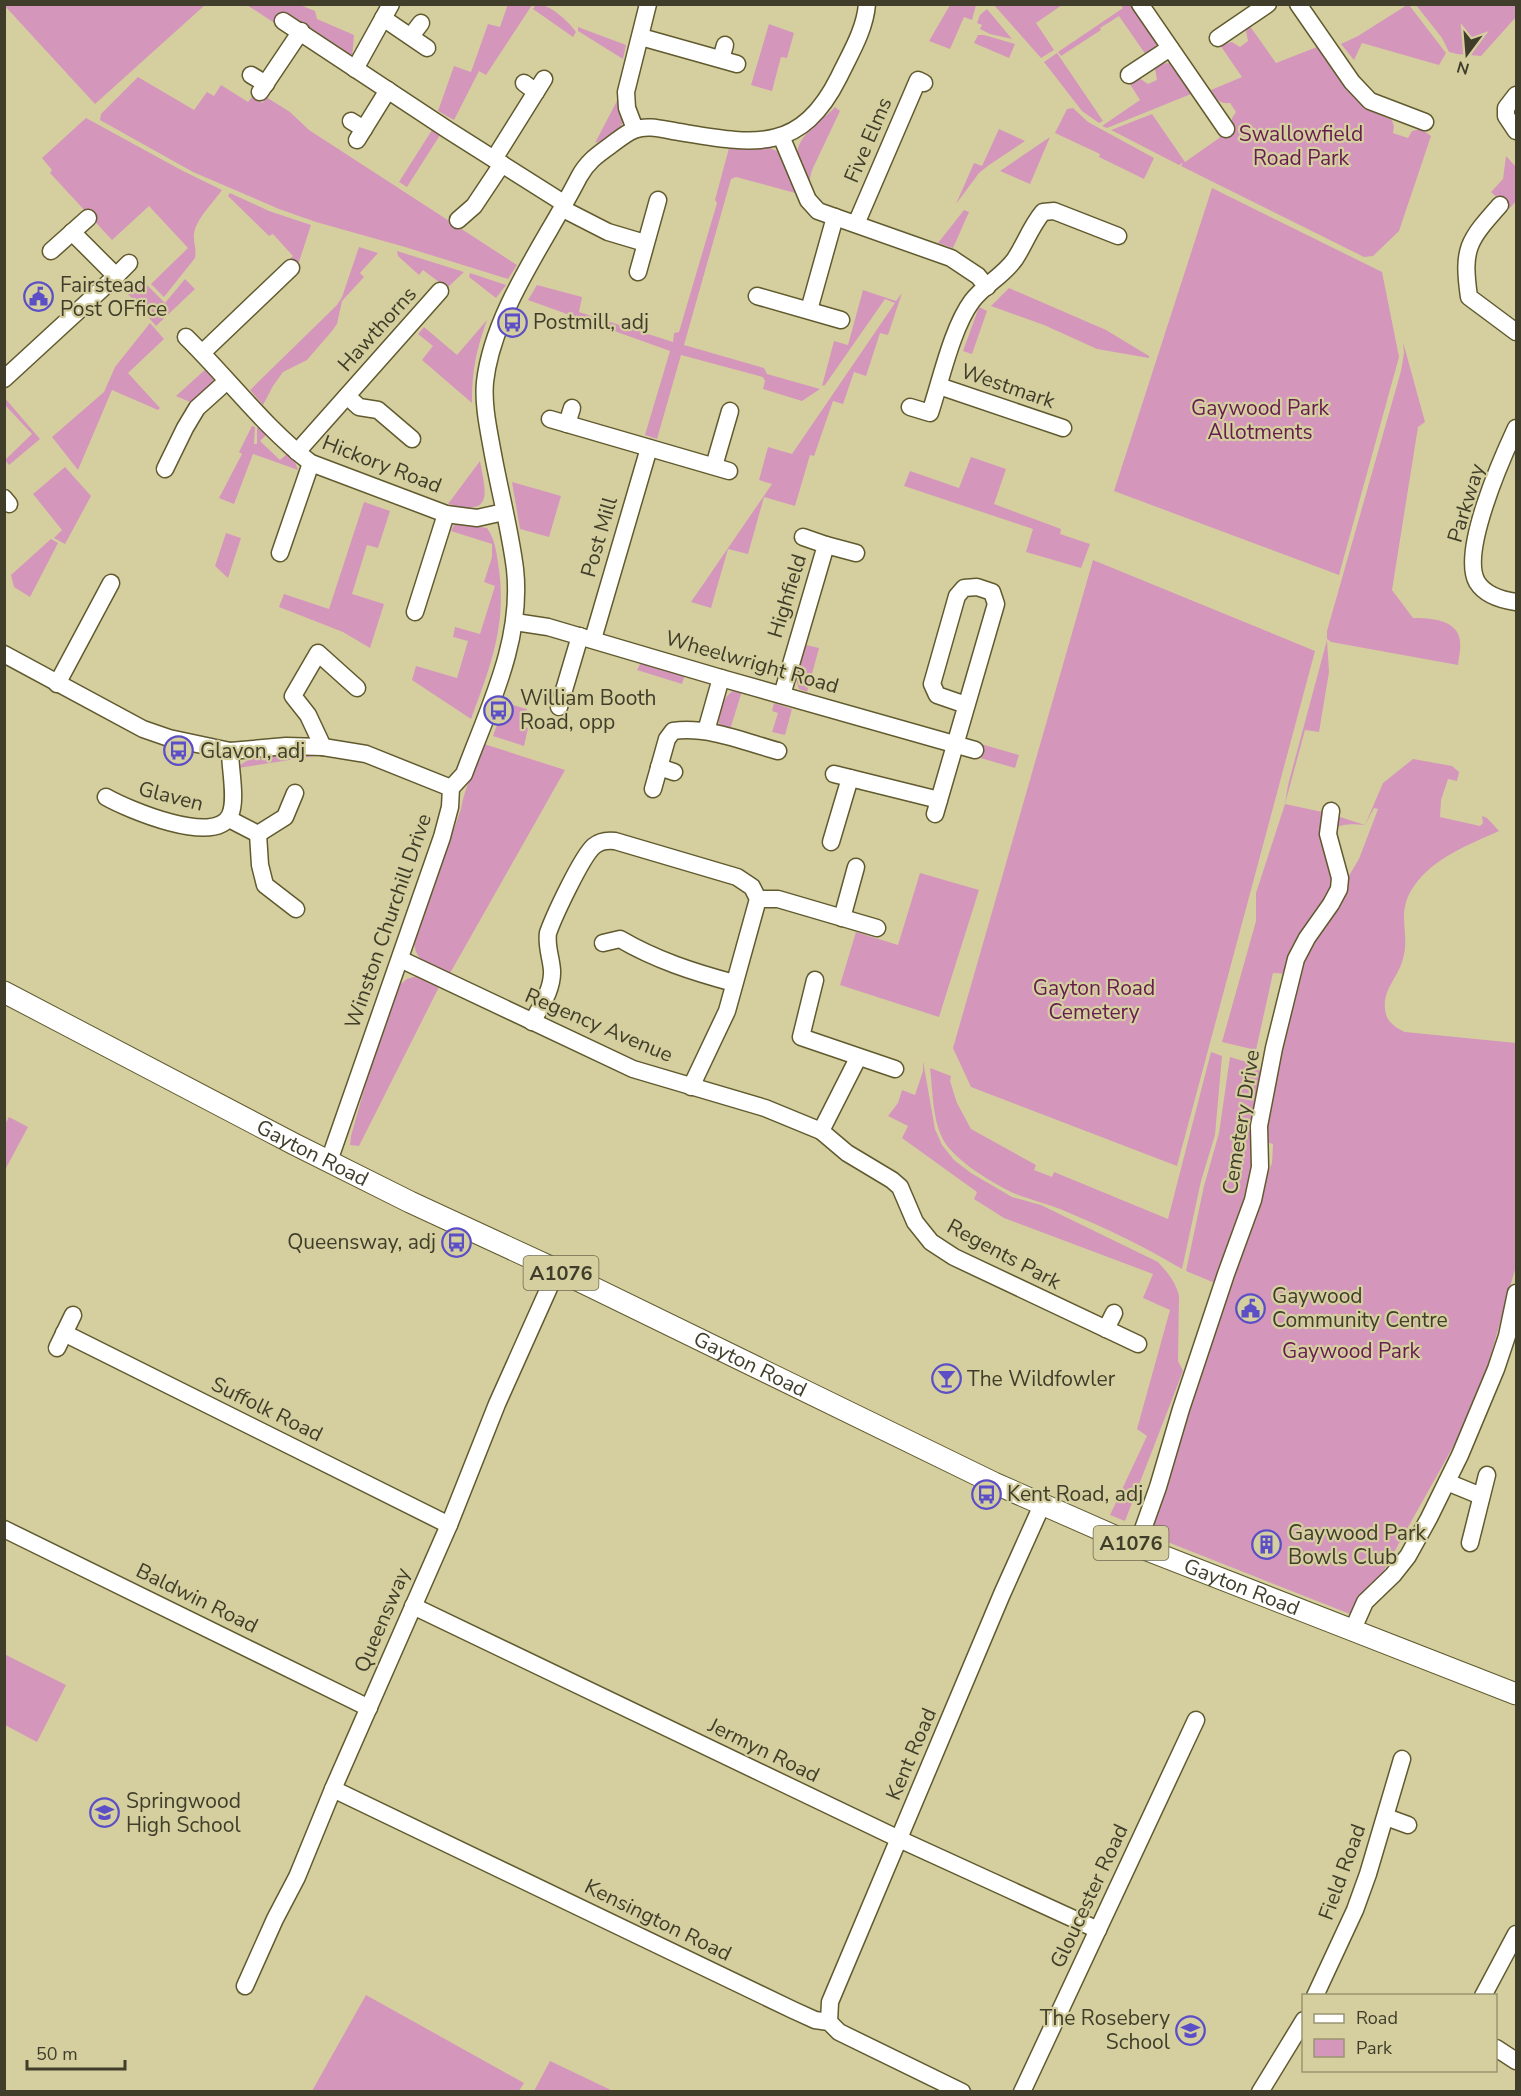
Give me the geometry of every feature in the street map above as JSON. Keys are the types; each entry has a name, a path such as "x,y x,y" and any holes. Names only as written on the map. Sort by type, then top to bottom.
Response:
{"main road":[{"name":"Gayton Road","path":"4,992 410,1202 557,1270 740,1361 1042,1505 1137,1546 1516,1694"}],"street":[{"path":"648,4 626,92 627,108 635,129 651,127 757,142 781,136 806,122 828,98 862,29 867,4"},
{"path":"1140,4 1170,48 1225,118"},
{"path":"1242,42 1225,33 1268,4"},
{"path":"1298,4 1352,82 1370,101 1425,122"},
{"path":"355,69 387,11 416,29 428,48"},
{"path":"283,21 564,206 608,232 645,243"},
{"path":"259,84 301,31"},
{"path":"641,37 728,56"},
{"path":"1141,74 1170,48"},
{"name":"Five Elms","path":"856,224 918,80 924,83"},
{"path":"458,220 479,211 498,162 535,85"},
{"path":"357,130 388,90"},
{"path":"1516,95 1506,108 1506,116 1516,131"},
{"name":"Winston Churchill Drive","path":"329,1161 442,837 450,807 451,788 464,774 507,659 514,622 515,570 485,401 485,382 491,350 497,330 516,291 579,177 591,159 635,129"},
{"path":"781,136 812,205 818,211 951,258 978,276 987,287"},
{"path":"638,272 658,200"},
{"path":"1500,206 1471,240 1465,268 1469,297 1516,332"},
{"name":"Westmark","path":"910,407 930,413 963,318 973,300 1016,258 1042,212 1054,211 1118,236"},
{"path":"809,310 835,217"},
{"path":"51,251 88,218"},
{"path":"72,232 116,276"},
{"path":"4,379 129,263"},
{"path":"202,353 291,268"},
{"name":"Hawthorns","path":"297,452 440,291"},
{"path":"757,296 841,320"},
{"name":"Hickory Road","path":"186,337 297,452 311,463 447,514 477,518 504,513"},
{"path":"165,469 197,408 227,381"},
{"name":"Westmark","path":"939,386 1063,428"},
{"name":"Hawthorns","path":"347,396 359,406 378,410 412,439"},
{"path":"550,419 569,416 649,448 721,469 728,418 743,430"},
{"name":"Parkway","path":"1516,428 1493,482 1472,553 1472,569 1484,590 1493,596 1516,602"},
{"name":"Post Mill","path":"559,707 587,638 649,448"},
{"path":"280,553 311,463"},
{"path":"415,612 447,514"},
{"name":"Highfield","path":"803,537 856,553"},
{"name":"Highfield","path":"782,695 826,545"},
{"path":"57,684 111,583"},
{"path":"831,842 842,776 937,807 996,604 992,592 977,587 964,588 957,596 932,684 937,695 966,705"},
{"name":"Wheelwright Road","path":"514,622 548,627 975,750"},
{"path":"323,747 308,715 293,696 318,653 357,688"},
{"path":"4,654 143,729 193,745 230,751 286,746 323,747 366,754 451,788"},
{"path":"706,731 721,678"},
{"path":"653,789 667,770 667,739 673,731 688,729 706,731 778,751"},
{"name":"Glaven","path":"106,797 124,807 186,826 218,827 229,819 234,806 230,751"},
{"path":"258,834 285,817 295,793"},
{"name":"Cemetery Drive","path":"1137,1546 1226,1274 1253,1200 1260,1167 1259,1126 1274,1048 1296,959 1307,938 1340,889 1340,878 1328,834 1331,811"},
{"path":"229,819 258,834"},
{"path":"258,834 260,866 265,885 296,909"},
{"path":"532,1023 552,980 547,945 548,933 591,848 603,841 615,841 737,877 752,887 758,899 727,1011 691,1087"},
{"path":"842,918 856,867"},
{"path":"758,899 778,899 877,928"},
{"path":"603,943 620,939 685,970 734,983"},
{"name":"Regency Avenue","path":"400,960 633,1069 765,1108 821,1131 847,1153"},
{"path":"815,980 801,1037 895,1069"},
{"path":"821,1131 858,1058"},
{"name":"Regents Park","path":"847,1153 900,1187 915,1222 931,1242 954,1257 1138,1344"},
{"name":"Queensway","path":"245,1986 297,1876 449,1525 497,1404 557,1270"},
{"path":"1353,1629 1365,1602 1393,1575 1413,1547 1447,1482 1496,1369 1507,1336 1516,1293"},
{"path":"1106,1329 1114,1313"},
{"name":"Suffolk Road","path":"73,1315 61,1341 449,1525"},
{"path":"1470,1543 1487,1475"},
{"path":"1447,1482 1481,1496"},
{"name":"Kent Road","path":"829,2022 830,2002 1002,1594 1042,1505"},
{"name":"Baldwin Road","path":"4,1528 369,1708"},
{"name":"Jermyn Road","path":"413,1606 899,1839 1098,1930"},
{"name":"Gloucester Road","path":"1022,2091 1196,1720"},
{"name":"Field Road","path":"1315,1994 1355,1910 1377,1850 1402,1759"},
{"name":"Kensington Road","path":"333,1789 815,2020 829,2022 839,2032 962,2091"},
{"path":"1386,1817 1408,1825"},
{"path":"1484,1994 1516,1934"},
{"path":"1260,2091 1302,2023"},
{"path":"1497,2049 1516,2061"}],"green space":[{"path":"5,4 205,5 95,104"},
{"path":"508,4 532,5 486,75 479,71 454,120 438,111 454,66 471,72 488,24 500,27"},
{"path":"536,4 553,10 564,18 576,32 573,37 533,9"},
{"path":"247,5 300,5 315,11 317,19 354,35 352,58 276,24"},
{"path":"950,5 976,5 972,20 964,17 950,49 929,41"},
{"path":"994,5 1062,5 1036,23 1054,50 1041,58"},
{"path":"1121,5 1131,5 1156,40 1156,47 1146,55 1119,16 1061,56 1058,52 1123,8"},
{"path":"1407,5 1446,53 1439,65 1362,43 1354,60 1341,44 1358,36"},
{"path":"1416,5 1516,5 1516,17 1481,56 1457,54 1449,52 1442,38"},
{"path":"987,9 1012,39 980,29 982,25 977,23 980,15"},
{"path":"769,24 794,33 787,58 781,57 772,91 751,85"},
{"name":"Swallowfield Road Park","path":"1249,25 1276,63 1317,47 1357,99 1378,114 1392,120 1393,133 1408,138 1412,131 1421,129 1431,136 1399,231 1373,256 1364,257 1181,166 1183,163 1179,165 1111,130 1152,114 1185,162 1232,129 1232,118 1236,112 1230,103 1218,100 1211,90 1242,77 1220,45 1232,42 1240,47 1248,41 1246,31"},
{"path":"578,27 626,45 623,59 578,31"},
{"path":"978,35 1015,44 1009,58 974,43"},
{"path":"1057,53 1103,121 1099,123 1082,111 1044,62"},
{"path":"1169,63 1191,94 1107,128 1102,126 1140,100 1128,81 1139,78 1148,84 1157,80 1155,68"},
{"path":"138,77 194,110 207,92 214,96 221,85 248,102 252,97 262,103 266,97 290,112 309,130 517,265 508,279 316,222 279,209 193,172 100,120 101,114"},
{"path":"619,97 624,117 621,126 613,134 595,143"},
{"path":"835,107 840,111 812,170 809,182 800,162 798,148 805,135"},
{"path":"1073,108 1088,122 1154,158 1144,179 1099,157 1100,154 1055,133 1067,109"},
{"path":"86,118 222,190 195,228 195,258 164,297 151,284 188,248 149,206 112,240 50,173 52,170 42,158"},
{"path":"999,129 1025,141 979,173 956,204 974,163 982,166"},
{"path":"432,130 440,135 407,187 399,182"},
{"path":"1050,137 1030,184 1000,171"},
{"path":"766,146 781,153 799,194 736,177 731,179 684,345 764,368 767,374 820,389 802,401 763,389 765,381 763,377 681,355 657,439 645,435 670,351 528,300 537,285 582,297 579,312 673,342 674,333 679,332 717,203 715,200 729,148"},
{"path":"1506,156 1516,167 1516,201 1509,209 1491,192 1503,179"},
{"name":"Gaywood Park Allotments","path":"1212,188 1382,272 1399,357 1339,575 1114,491"},
{"path":"230,193 269,211 311,225 297,268 290,259 293,256 273,234 269,236 228,196"},
{"path":"964,210 969,212 953,248 938,243"},
{"path":"359,247 378,253 360,273 364,277 342,301 337,324 307,360 283,372 263,405 250,390 337,305 342,297"},
{"path":"397,251 464,272 447,288 423,270 419,275 398,256"},
{"path":"470,273 506,285 496,298 469,277"},
{"path":"185,279 195,289 156,326 128,294 142,280 165,303"},
{"path":"1009,288 1106,330 1149,358 1097,349 1044,325 991,306"},
{"path":"863,290 896,301 902,293 888,335 880,333 866,376 854,372 843,404 833,401 814,456 810,455 795,506 764,497 748,554 728,549 711,608 691,602 772,484 759,480 768,447 792,454 895,303 885,299 825,385 822,386 834,341 848,345"},
{"path":"979,307 987,311 972,354 963,351"},
{"path":"487,320 475,361 472,403 422,360 433,346 418,334 424,327 457,355"},
{"path":"150,323 164,339 128,373 160,408 158,410 112,390 78,470 52,437 104,392 115,367"},
{"path":"1403,342 1425,422 1418,427 1392,590 1413,618 1442,621 1454,628 1460,641 1458,665 1331,642 1327,639 1327,631 1401,371"},
{"path":"208,367 213,374 213,383 187,411 190,402 176,396"},
{"path":"4,397 40,439 9,465 5,460 32,434 5,405"},
{"path":"252,426 255,427 254,444 257,444 259,426 267,434 260,441 280,460 287,454 295,462 298,470 253,454 234,504 219,498 242,454 239,452"},
{"path":"971,457 1006,469 994,504 1061,529 1060,534 1090,544 1081,568 1026,552 1033,529 904,486 910,471 959,488"},
{"path":"480,461 484,500 480,505 473,507 448,504"},
{"path":"65,467 91,496 65,544 54,538 62,530 33,494"},
{"path":"512,482 561,496 549,537 520,529"},
{"path":"364,502 390,511 378,548 367,545 352,594 384,604 370,648 343,632 279,607 284,594 329,609"},
{"path":"464,524 487,528 490,532 496,550 501,584 496,643 471,719 412,680 416,666 457,678 468,641 453,637 455,627 480,634 495,586 484,582 492,557 492,544 451,531 454,525"},
{"path":"226,533 241,538 228,578 215,566"},
{"path":"51,539 58,543 30,597 14,587 11,575"},
{"name":"Gayton Road Cemetery","path":"1093,560 1315,651 1177,1166 971,1087 953,1048"},
{"path":"1327,640 1329,672 1319,732 1305,730 1285,804 1288,785"},
{"path":"806,645 819,648 807,692 799,689 796,680"},
{"path":"641,662 685,674 682,684 637,670"},
{"path":"733,691 742,691 729,733 721,729 719,720 723,703"},
{"path":"505,703 527,709 522,726 528,728 524,746 493,736"},
{"path":"774,703 792,709 785,735 772,732 778,713 772,711"},
{"path":"484,744 565,770 449,975 421,959 414,942"},
{"path":"981,744 1019,755 1015,768 977,757"},
{"path":"335,753 238,768 246,761 269,754"},
{"name":"Gaywood Park","path":"1413,759 1452,766 1459,772 1457,781 1448,779 1441,800 1440,817 1480,826 1483,823 1482,816 1487,818 1499,831 1464,847 1431,867 1414,886 1405,906 1405,952 1386,996 1385,1009 1391,1023 1405,1032 1516,1043 1516,1266 1477,1404 1379,1579 1362,1594 1350,1614 1155,1537 1151,1530 1182,1418 1255,1205 1272,1163 1273,1144 1264,1141 1298,961 1359,859 1378,809 1374,808 1365,825 1383,783"},
{"path":"1285,804 1327,813 1336,881 1289,974 1273,973 1256,1050 1222,1042 1256,921 1256,893"},
{"path":"1334,815 1365,825 1353,824 1335,828"},
{"path":"920,873 979,890 939,1017 840,985 856,932 898,945"},
{"path":"417,976 440,985 359,1146 350,1145 367,1079 398,986 407,979"},
{"path":"1211,1052 1222,1056 1215,1135 1201,1181 1182,1269 1111,1231 1060,1209 1011,1192 986,1178 969,1167 948,1147 936,1120 930,1068 951,1076 950,1081 957,1103 971,1129 1036,1165 1034,1170 1052,1177 1054,1172 1168,1219"},
{"path":"1230,1057 1257,1065 1261,1073 1250,1199 1215,1283 1186,1271 1204,1186 1219,1133"},
{"path":"923,1061 935,1129 942,1145 954,1160 971,1173 1012,1197 1041,1205 1158,1262 1176,1286 1179,1296 1178,1361 1183,1371 1125,1521 1110,1515 1147,1436 1137,1429 1170,1310 1143,1298 1153,1274 1004,1218 974,1199 977,1192 902,1138 908,1126 888,1116 898,1103 902,1090 915,1095 923,1071"},
{"path":"9,1117 28,1127 6,1168 4,1167 5,1124"},
{"path":"4,1654 66,1685 37,1742 5,1725"},
{"path":"366,1995 524,2083 519,2091 312,2091"},
{"path":"550,2061 613,2091 534,2091"}],"place":[{"name":"Fairstead Post OFfice","path":"39,297"},
{"name":"Postmill, adj","path":"512,322"},
{"name":"William Booth Road, opp","path":"499,710"},
{"name":"Glavon, adj","path":"179,751"},
{"name":"Queensway, adj","path":"457,1242"},
{"name":"Gaywood Community Centre","path":"1251,1308"},
{"name":"The Wildfowler","path":"946,1379"},
{"name":"Kent Road, adj","path":"986,1494"},
{"name":"Gaywood Park Bowls Club","path":"1267,1545"},
{"name":"Springwood High School","path":"105,1813"},
{"name":"The Rosebery School","path":"1191,2030"}]}
